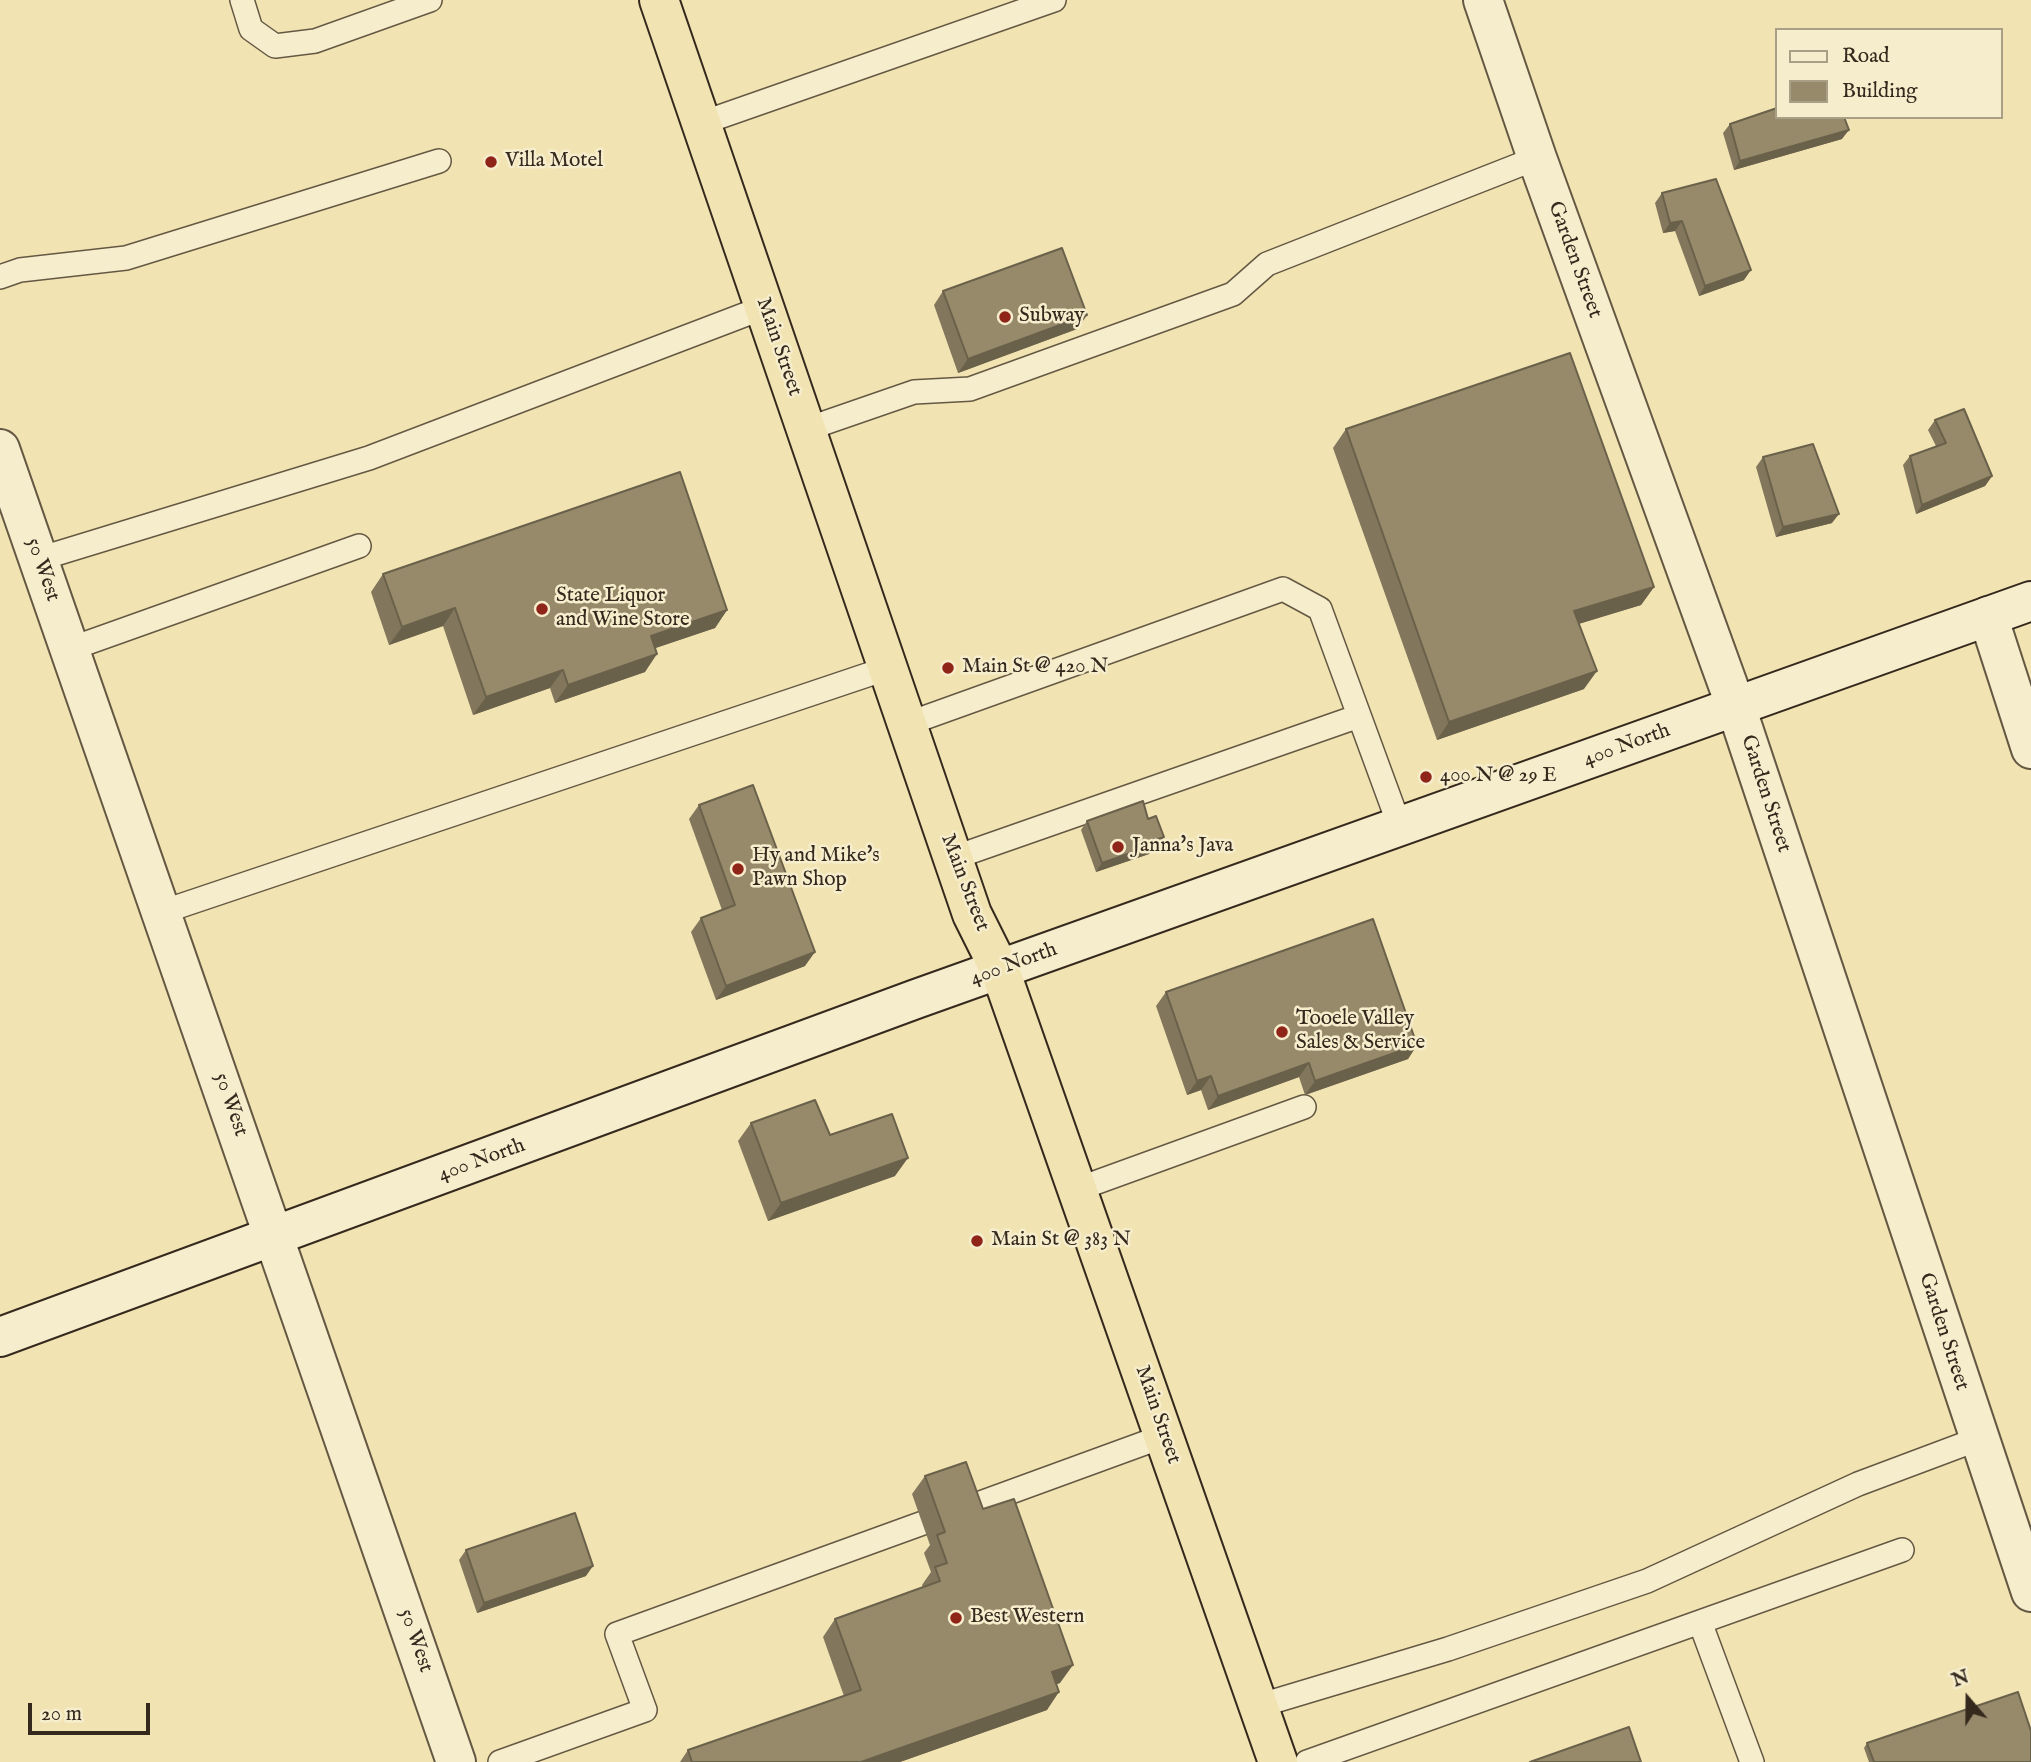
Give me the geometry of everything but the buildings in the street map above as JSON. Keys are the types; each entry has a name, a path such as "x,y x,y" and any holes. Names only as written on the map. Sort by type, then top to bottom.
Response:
{"highway":[{"name":"Main Street","path":"659,0 972,914 1000,970 1278,1762"}],"street":[{"name":"Garden Street","path":"1483,0 1537,158 1736,707 2031,1592"},
{"name":"50 West","path":"0,449 276,1237 456,1762"},
{"name":"400 North","path":"0,1337 1000,970 2031,601"},
{"path":"1988,616 2031,749"}],"lane":[{"path":"242,0 251,29 260,38 275,46 315,41 430,0"},
{"path":"702,123 1054,0"},
{"path":"807,429 914,392 970,389 1220,299 1233,294 1267,264 1537,158"},
{"path":"0,277 20,270 126,258 439,161"},
{"path":"38,559 369,458 765,307"},
{"path":"70,649 359,546"},
{"path":"907,724 1283,589 1320,609 1401,827"},
{"path":"162,912 888,668"},
{"path":"953,858 1359,716"},
{"path":"1078,1189 1304,1107"},
{"path":"964,1508 1164,1436"},
{"path":"1258,1706 1448,1650 1647,1581 1858,1484 1978,1439"},
{"path":"500,1762 645,1710 617,1634 923,1524"},
{"path":"1307,1762 1902,1550"},
{"path":"1700,1622 1752,1762"}],"place":[{"name":"Villa Motel","path":"491,162"},
{"name":"Subway","path":"1005,317"},
{"name":"State Liquor and Wine Store","path":"542,609"},
{"name":"Main St @ 420 N","path":"948,668"},
{"name":"400 N @ 29 E","path":"1426,777"},
{"name":"Janna's Java","path":"1118,847"},
{"name":"Hy and Mike's Pawn Shop","path":"738,869"},
{"name":"Tooele Valley Sales & Service","path":"1282,1032"},
{"name":"Main St @ 383 N","path":"977,1241"},
{"name":"Best Western","path":"956,1618"}]}
